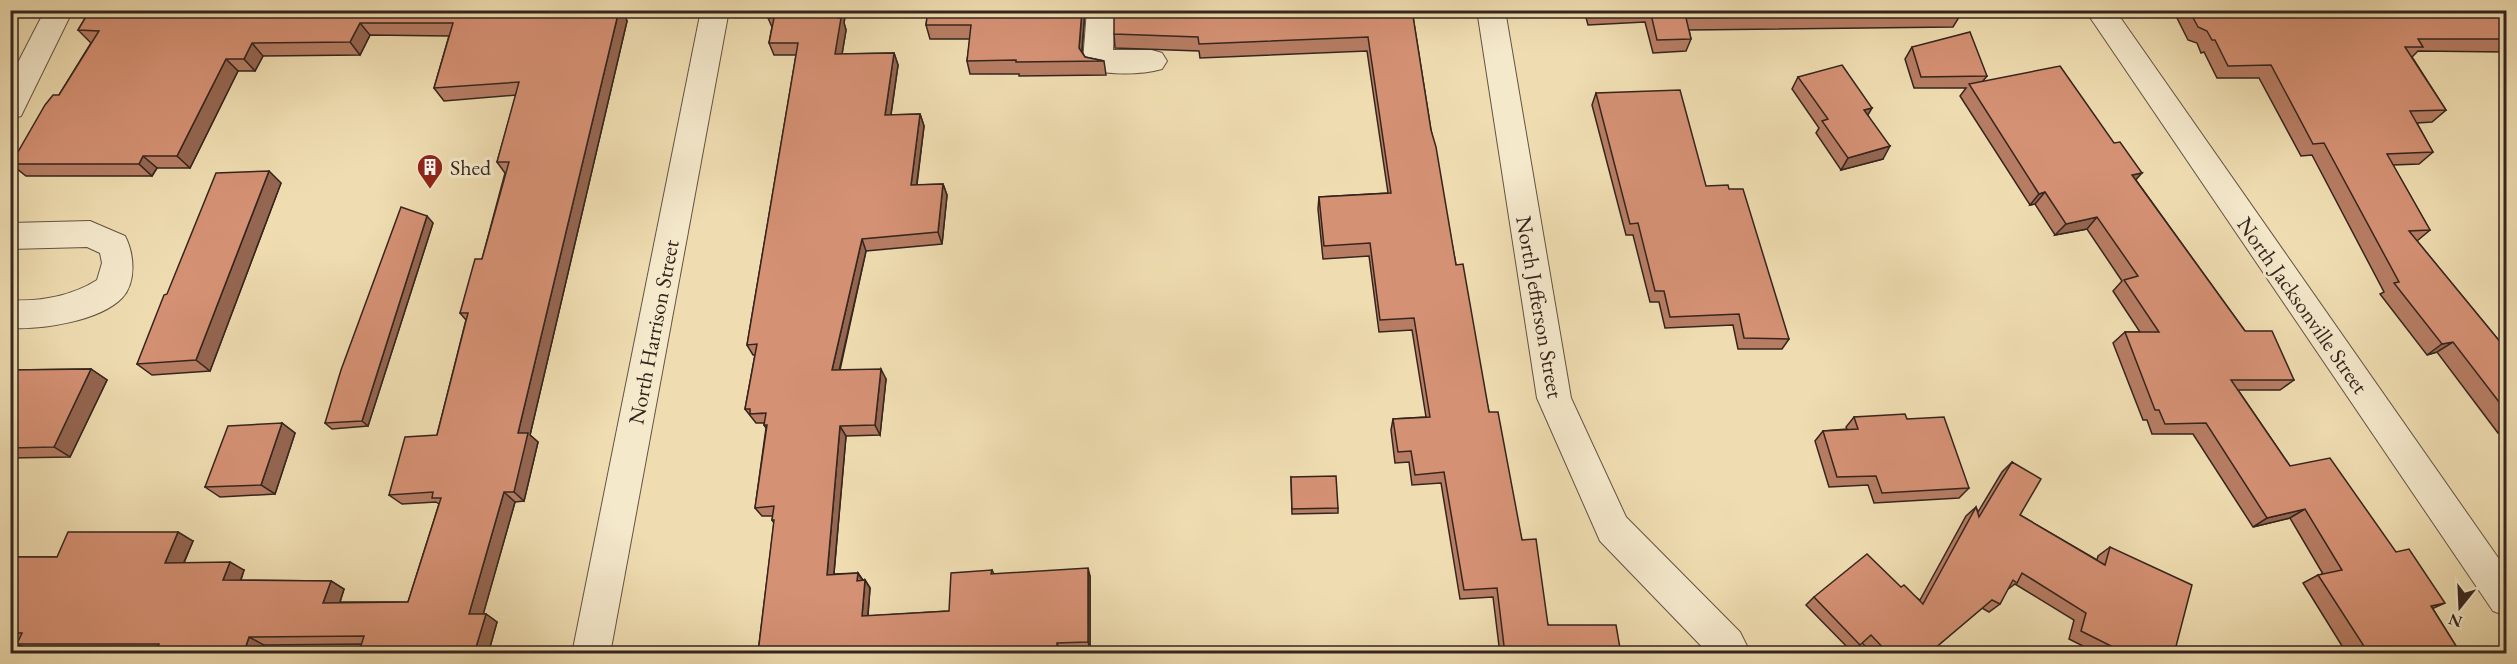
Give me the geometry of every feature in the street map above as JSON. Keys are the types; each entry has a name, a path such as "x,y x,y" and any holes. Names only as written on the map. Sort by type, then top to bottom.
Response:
{"street":[{"path":"10,108 59,10"},
{"name":"North Harrison Street","path":"591,654 715,10"},
{"path":"1101,10 1098,61 1152,61"},
{"name":"North Jefferson Street","path":"1491,10 1554,398 1613,529 1727,645 1732,654"},
{"name":"North Jacksonville Street","path":"2099,10 2506,599"},
{"path":"10,236 90,234 114,245 118,262 111,288 86,304 27,315 10,315"}],"building":[{"path":"90,10 619,10 518,433 528,433 514,492 504,492 469,614 486,614 474,654 375,654 377,649 360,649 364,636 249,637 244,652 155,653 159,644 17,644 22,633 10,633 10,557 57,557 68,532 178,532 165,563 230,562 223,580 331,581 323,603 408,602 441,498 432,498 433,492 389,495 405,437 437,435 468,313 460,313 475,259 482,259 509,162 497,162 519,82 434,88 453,23 360,23 350,42 252,43 244,59 226,59 177,156 143,156 139,164 11,164 45,105 53,95 59,95 99,31 78,30"},
{"path":"770,10 839,10 838,18 841,18 835,54 894,53 885,115 920,114 911,185 943,184 938,232 862,239 832,370 881,369 875,425 840,426 827,575 858,573 857,581 865,580 862,616 949,611 951,573 992,570 991,574 1088,568 1088,642 1057,643 1057,654 1021,654 1021,652 988,654 758,653 774,506 755,508 767,425 764,425 766,413 750,414 750,409 745,409 757,344 747,345 798,43 769,43 774,18 768,18"},
{"path":"928,10 1082,10 1079,48 1085,57 1104,61 967,61 971,25 926,25"},
{"path":"1114,10 1412,10 1456,265 1463,264 1489,412 1498,412 1522,540 1536,539 1548,625 1616,625 1621,654 1505,654 1497,588 1464,590 1444,472 1415,475 1411,451 1398,452 1393,419 1430,417 1414,318 1380,320 1370,243 1324,246 1319,197 1391,193 1368,37 1199,44 1198,37 1114,34"},
{"path":"1591,10 1630,10 1591,12"},
{"path":"1650,10 1960,10 1961,14 1686,18 1691,39 1657,40"},
{"path":"2189,10 2506,10 2506,39 2418,39 2423,47 2405,47 2446,110 2410,111 2433,152 2387,154 2430,230 2409,231 2506,349 2506,411 2453,342 2442,344 2394,283 2399,282 2324,143 2313,144 2271,65 2228,66 2215,40 2212,40 2207,31 2198,27"},
{"path":"1970,32 1987,76 1921,77 1912,47"},
{"path":"1842,65 1872,108 1864,110 1890,146 1848,158 1822,121 1828,119 1798,77"},
{"path":"2060,66 2114,143 2120,142 2142,173 2132,175 2245,331 2272,331 2294,380 2231,380 2290,466 2330,458 2396,552 2409,549 2445,603 2431,606 2461,654 2369,654 2318,575 2342,570 2305,509 2267,518 2206,423 2165,424 2159,410 2155,410 2125,332 2159,332 2124,280 2138,276 2097,217 2066,224 2045,192 2039,194 1969,84"},
{"path":"1680,90 1706,186 1728,185 1729,189 1743,189 1789,339 1744,338 1739,314 1670,317 1664,291 1655,291 1638,223 1630,224 1596,93"},
{"path":"269,171 196,360 137,364 216,173"},
{"path":"401,207 427,216 362,421 325,423 341,370"},
{"path":"91,369 54,447 10,448 10,370"},
{"path":"1905,414 1907,419 1944,417 1969,488 1882,493 1876,476 1837,477 1823,431 1858,429 1854,417"},
{"path":"282,423 261,485 205,487 228,426"},
{"path":"2012,462 2041,479 2020,515 2105,565 2110,547 2192,585 2174,654 2127,654 2081,631 2086,613 2022,573 2017,583 2013,580 2000,604 1992,600 1928,654 1897,654 1894,650 1889,654 1871,635 1860,645 1814,597 1867,554 1901,587 1904,585 1923,604 1976,507 1979,517"},
{"path":"1336,476 1338,508 1292,509 1291,477"},
{"path":"2268,650 2270,654 2256,654"}],"place":[{"name":"Shed","path":"430,190"}]}
